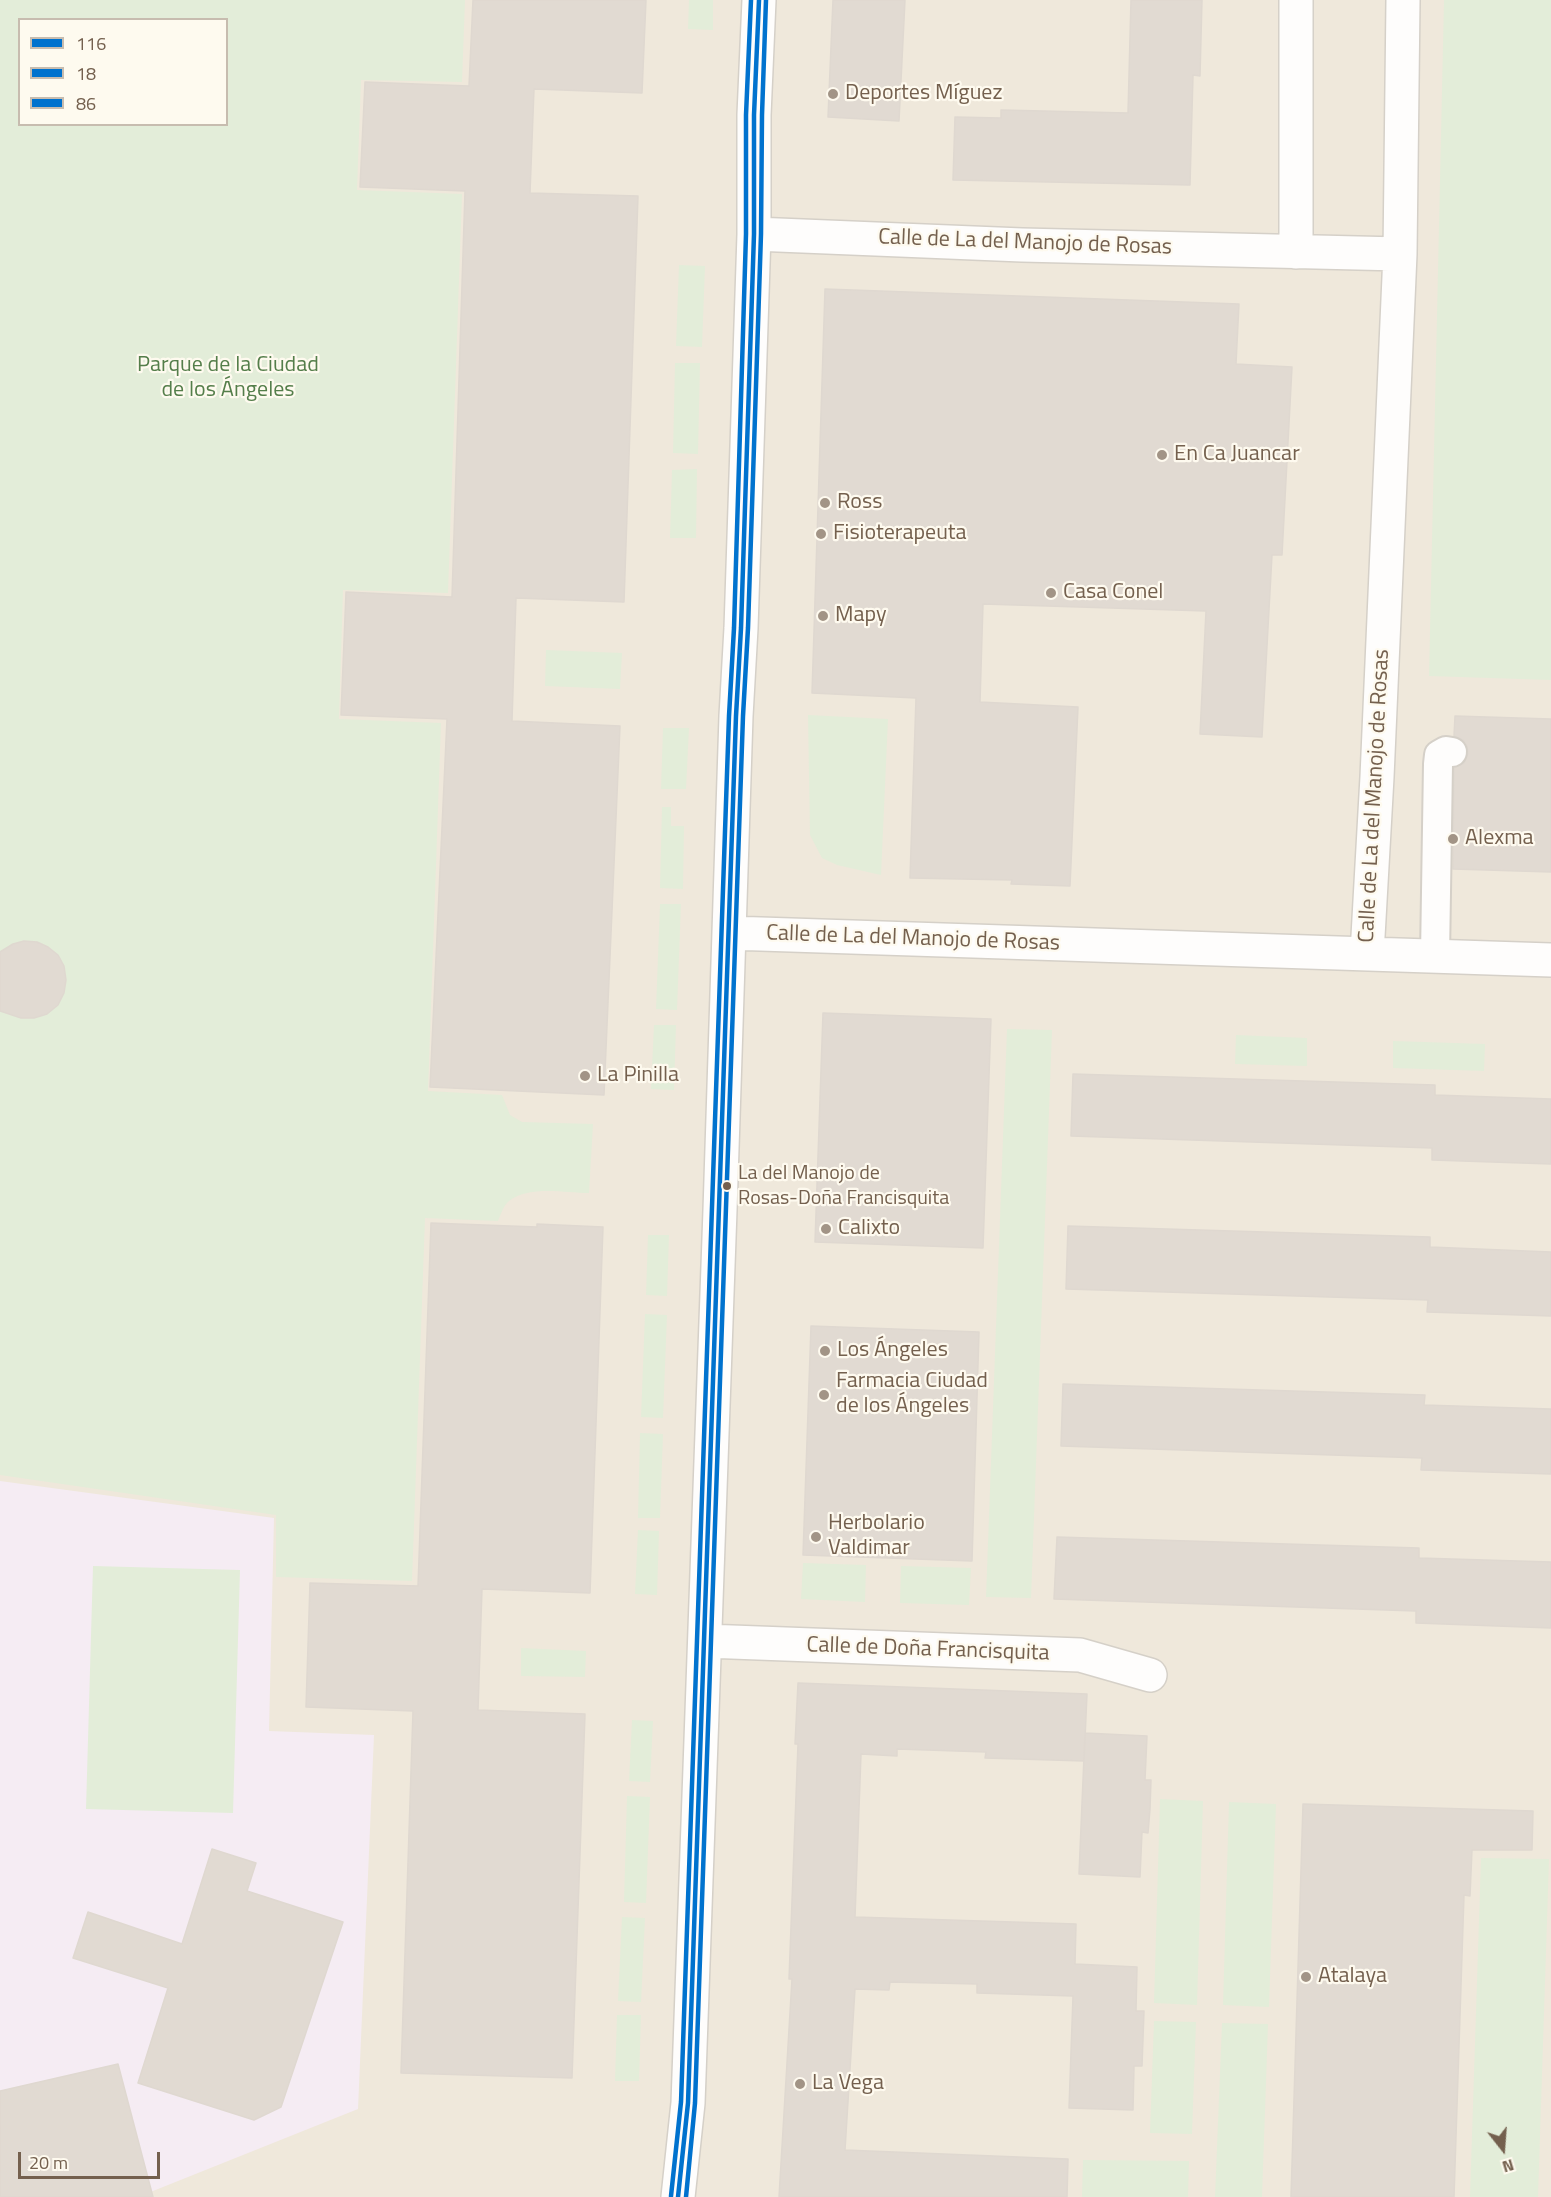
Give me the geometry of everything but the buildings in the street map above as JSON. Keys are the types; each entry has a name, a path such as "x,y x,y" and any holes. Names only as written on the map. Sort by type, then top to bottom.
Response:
{"street":[{"path":"678,2197 687,2113 705,1641 754,234 754,115 759,0"},
{"path":"1296,0 1296,252"},
{"name":"Calle de La del Manojo de Rosas","path":"730,933 1367,954 1400,254 1403,0"},
{"name":"Calle de La del Manojo de Rosas","path":"754,234 1022,245 1400,254"},
{"path":"1367,954 1551,960"},
{"name":"Calle de Doña Francisquita","path":"705,1641 1080,1655 1150,1675"}],"lane":[{"path":"1435,956 1438,764 1439,755 1446,751 1452,752"}],"shaded area":[{"path":"0,0 1551,0 1551,2197 0,2197"},
{"path":"0,1481 274,1518 269,1731 374,1735 358,2109 138,2197 0,2197"}],"green space":[{"name":"Parque de la Ciudad de los Ángeles","path":"0,0 465,0 462,82 361,80 357,190 462,194 448,593 343,590 339,719 441,723 428,1091 502,1095 510,1115 522,1122 593,1124 589,1193 537,1191 517,1196 509,1201 498,1221 425,1218 412,1581 276,1577 276,1515 0,1475"},
{"path":"689,0 713,0 713,30 688,29"},
{"path":"1444,0 1551,0 1551,680 1429,676"},
{"path":"679,265 705,266 702,347 676,346"},
{"path":"675,363 700,363 698,454 673,453"},
{"path":"697,469 696,538 670,538 672,470"},
{"path":"546,650 622,653 620,689 545,686"},
{"path":"808,715 888,719 881,875 837,865 822,858 810,835"},
{"path":"663,728 689,728 686,789 661,789"},
{"path":"662,807 671,807 671,826 684,826 683,889 660,888"},
{"path":"660,904 681,904 677,1010 656,1009"},
{"path":"654,1025 676,1025 674,1090 651,1089"},
{"path":"1007,1029 1052,1030 1031,1598 986,1597"},
{"path":"1236,1035 1307,1038 1307,1066 1235,1064"},
{"path":"1393,1041 1485,1044 1484,1071 1393,1068"},
{"path":"648,1235 669,1235 667,1296 646,1295"},
{"path":"645,1314 667,1315 663,1418 641,1417"},
{"path":"640,1433 663,1434 660,1518 638,1518"},
{"path":"638,1530 659,1531 657,1595 635,1594"},
{"path":"803,1563 866,1565 865,1602 801,1599"},
{"path":"93,1566 240,1570 233,1813 86,1809"},
{"path":"901,1566 971,1568 969,1605 900,1603"},
{"path":"521,1648 586,1651 585,1677 521,1676"},
{"path":"632,1720 653,1721 650,1782 629,1781"},
{"path":"627,1796 650,1797 646,1903 624,1902"},
{"path":"1160,1799 1203,1801 1197,2005 1154,2003"},
{"path":"1229,1802 1276,1804 1269,2007 1223,2005"},
{"path":"1481,1858 1549,1859 1538,2197 1470,2197"},
{"path":"622,1917 645,1918 641,2002 618,2001"},
{"path":"617,2015 641,2015 639,2081 615,2081"},
{"path":"1154,2021 1196,2022 1192,2134 1150,2133"},
{"path":"1222,2023 1268,2024 1262,2197 1215,2197"},
{"path":"1083,2160 1189,2161 1188,2197 1082,2197"}],"transit line":[{"name":"86","path":"671,2196 681,2102 729,716 734,628 746,234 746,115 751,0"},
{"name":"116","path":"678,2197 688,2103 736,716 741,628 759,0"},
{"name":"18","path":"686,2197 695,2103 743,716 748,628 766,0"}],"place":[{"name":"Deportes Míguez","path":"833,94"},
{"name":"En Ca Juancar","path":"1162,455"},
{"name":"Ross","path":"825,503"},
{"name":"Fisioterapeuta","path":"821,534"},
{"name":"Casa Conel","path":"1051,593"},
{"name":"Mapy","path":"823,616"},
{"name":"Alexma","path":"1453,839"},
{"name":"La Pinilla","path":"585,1076"},
{"name":"La del Manojo de Rosas-Doña Francisquita","path":"727,1186"},
{"name":"Calixto","path":"826,1229"},
{"name":"Los Ángeles","path":"825,1351"},
{"name":"Farmacia Ciudad de los Ángeles","path":"824,1395"},
{"name":"Herbolario Valdimar","path":"816,1537"},
{"name":"Atalaya","path":"1306,1977"},
{"name":"La Vega","path":"800,2084"}]}
